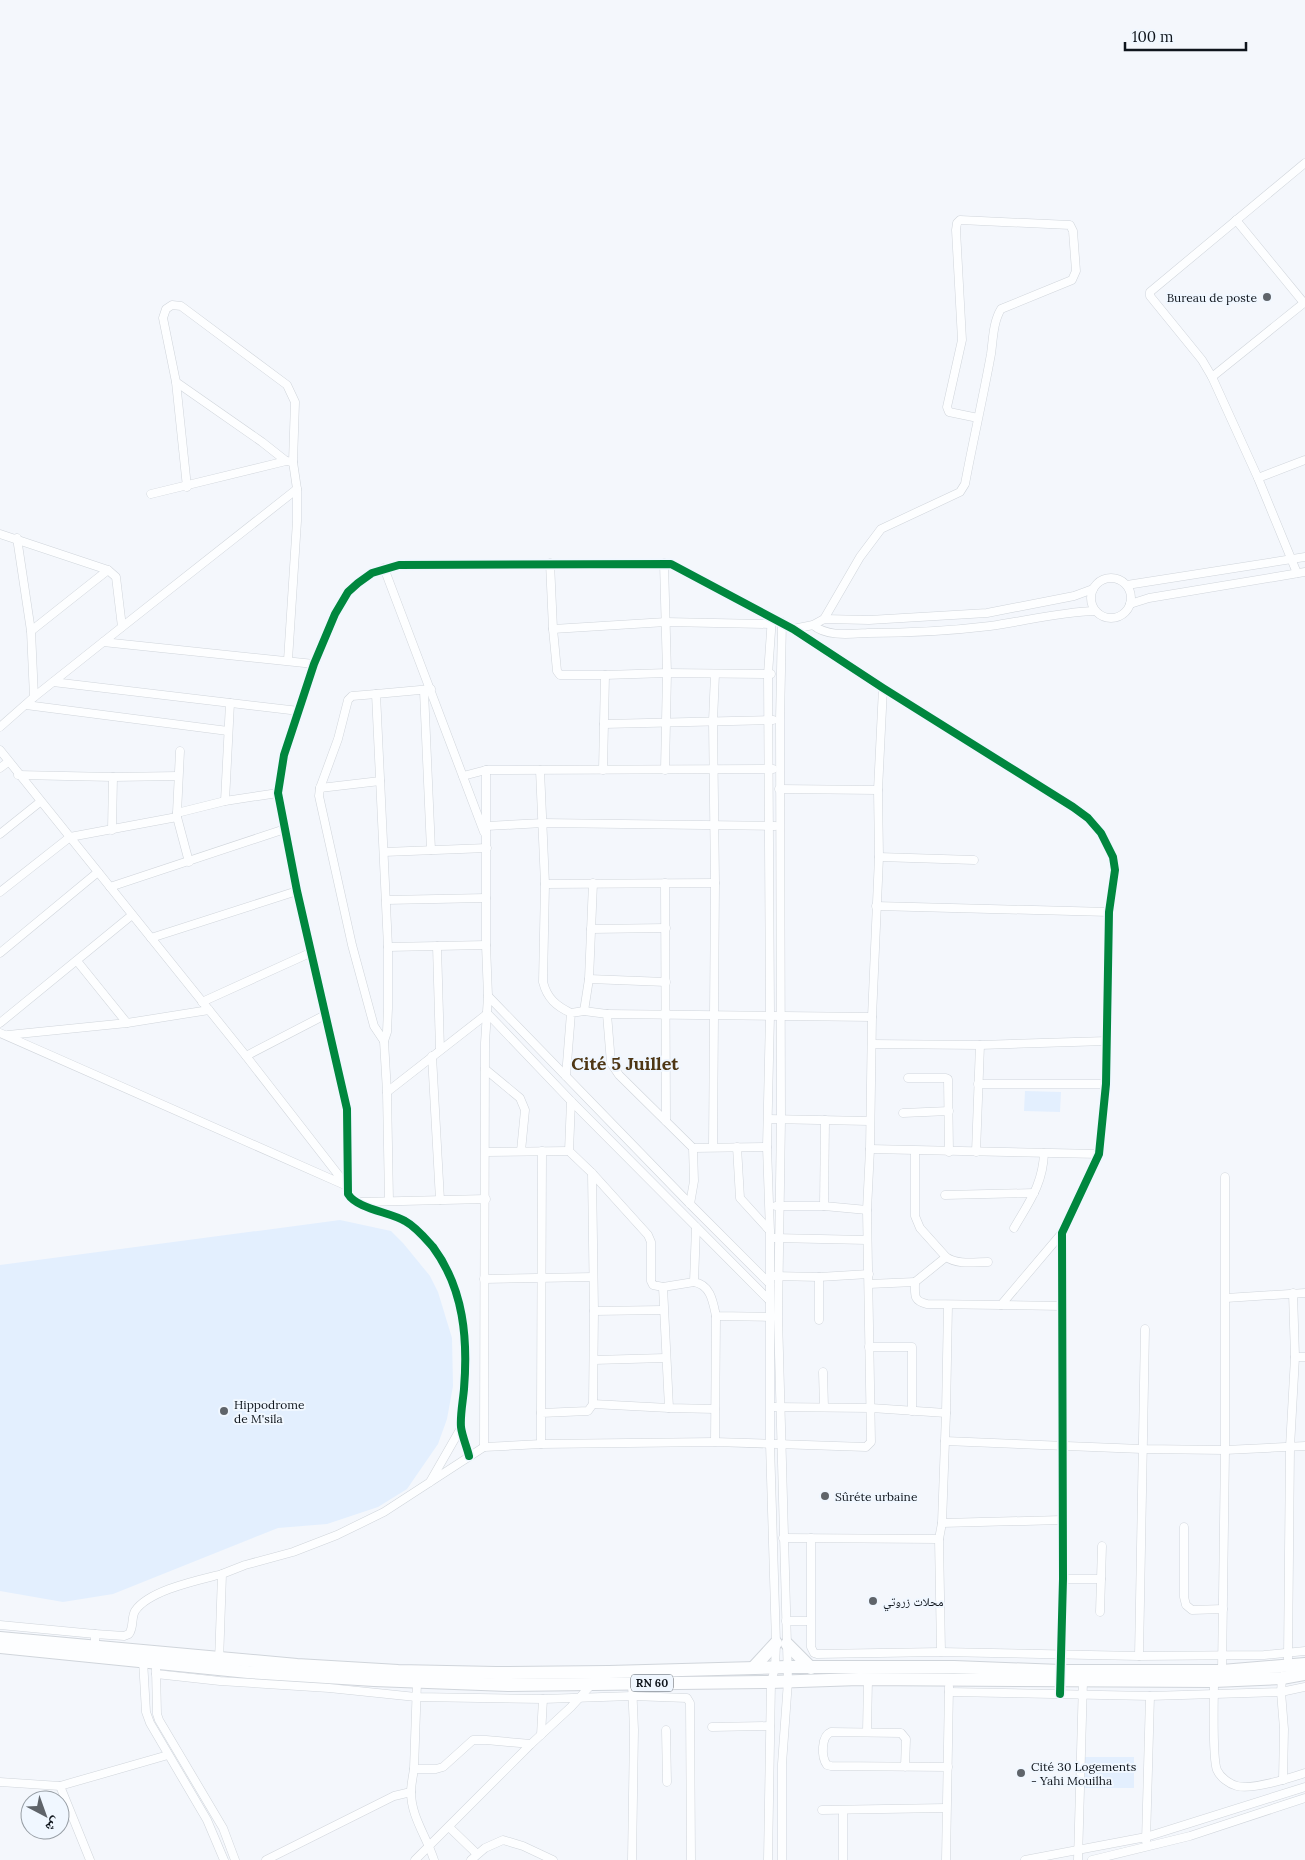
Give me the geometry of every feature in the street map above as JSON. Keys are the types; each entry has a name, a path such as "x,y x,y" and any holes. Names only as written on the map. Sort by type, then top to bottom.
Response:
{"main road":[{"name":"RN 60","path":"0,1638 95,1640 151,1660"},
{"path":"753,1668 782,1644 811,1668"},
{"name":"RN 60","path":"0,1647 219,1664 398,1670 609,1672 811,1668 949,1686 1083,1681 1217,1682"},
{"name":"RN 60","path":"219,1664 374,1680 508,1685 771,1682 954,1667 1061,1682 1217,1682 1286,1666 1305,1664"},
{"name":"RN 60","path":"1286,1666 1305,1674"}],"street":[{"path":"1130,604 1148,598 1301,573 1292,560 1258,478 1212,377 1202,360 1150,296 1150,292 1305,164"},
{"path":"794,629 813,625 824,618 860,558 881,528 960,492 964,484 978,418 999,312 1001,309 1072,280 1076,271 1073,231 1070,226 960,220 957,223 962,340 947,407 949,412 978,418"},
{"path":"1212,377 1305,302 1236,220"},
{"path":"187,486 176,382 163,318 166,309 172,305 181,306 287,385 295,402 289,461 297,489 297,521 288,660"},
{"path":"176,382 289,461"},
{"path":"1258,478 1305,460"},
{"path":"151,494 289,461"},
{"path":"0,727 34,697 297,489"},
{"path":"0,534 17,538 108,570 116,577 122,627"},
{"path":"17,538 31,631 34,697"},
{"path":"1127,585 1305,557"},
{"path":"664,563 667,673 665,770"},
{"path":"469,1456 461,1428 465,1328 461,1305 445,1266 427,1241 406,1221 354,1202 348,1194 347,1109 310,952 278,792 284,755 314,664 335,614 348,592 372,573 399,565 664,563 675,566 771,621"},
{"path":"550,564 553,629 559,674 781,674"},
{"path":"384,568 427,690 486,836"},
{"path":"31,631 108,570"},
{"path":"824,618 869,620 988,613 1074,596 1093,589 1100,581 1109,578 1119,580 1127,585 1131,594 1130,604 1122,615 1113,619 1103,617 1095,611 1091,598 1093,589"},
{"path":"813,625 821,631 844,634 906,633 989,626 1077,612 1095,611"},
{"path":"768,1860 771,1682 781,1668 782,1644 786,1621 778,1317 770,1235 767,1147 770,1015 768,674 771,621"},
{"path":"553,629 666,622 782,622 1088,818 1101,833 1114,857 1115,870 1109,912 1106,1084 1099,1154 1062,1234 1001,1305"},
{"path":"782,622 779,769 780,1206 779,1238 769,1300 770,1444 782,1644 781,1668 788,1681 782,1764 782,1860"},
{"path":"103,642 314,664"},
{"path":"712,1147 715,883 713,720 715,674"},
{"path":"603,770 605,675"},
{"path":"54,682 299,711"},
{"path":"0,1625 95,1640 126,1636 131,1631 136,1610 158,1594 185,1584 293,1552 337,1535 384,1512 484,1448 541,1444 715,1442 866,1447 871,1442 867,1210 872,1017 879,857 878,790 883,688"},
{"path":"384,1042 374,1026 352,945 320,804 320,788 338,738 349,698 427,690"},
{"path":"427,690 431,850"},
{"path":"376,694 388,947 387,1032 384,1042 389,1201"},
{"path":"225,801 230,703"},
{"path":"26,705 228,731"},
{"path":"604,724 713,720 780,720"},
{"path":"0,750 18,775 246,1056 347,1186"},
{"path":"180,751 177,815 189,862"},
{"path":"0,768 8,762"},
{"path":"463,776 486,770 779,769"},
{"path":"484,1448 485,1069 488,996 486,945 486,770"},
{"path":"540,770 544,884 543,982 546,993 558,1007 571,1013 872,1017"},
{"path":"18,775 112,778 178,776"},
{"path":"112,778 112,830"},
{"path":"320,788 380,781"},
{"path":"779,789 878,790"},
{"path":"0,892 70,837 112,830 177,815 225,801 278,792"},
{"path":"0,834 40,802"},
{"path":"487,826 543,823 780,826"},
{"path":"110,887 285,829"},
{"path":"384,852 487,848"},
{"path":"879,857 974,860"},
{"path":"0,953 98,872"},
{"path":"584,1012 589,979 593,883"},
{"path":"665,883 666,1122"},
{"path":"544,884 715,883"},
{"path":"151,938 297,891"},
{"path":"386,900 486,898"},
{"path":"876,906 1109,912"},
{"path":"770,911 780,911"},
{"path":"0,1023 132,915"},
{"path":"591,929 666,928"},
{"path":"388,947 486,945"},
{"path":"437,946 440,1050"},
{"path":"202,1002 310,952"},
{"path":"77,961 127,1023"},
{"path":"589,979 666,982"},
{"path":"488,996 696,1210 773,1279 869,1274"},
{"path":"3,1034 127,1023 209,1010"},
{"path":"387,1092 487,1013"},
{"path":"487,1013 562,1092 769,1300"},
{"path":"562,1092 569,1079 571,1013"},
{"path":"607,1014 611,1063 619,1075 693,1148 694,1181 690,1204"},
{"path":"246,1056 325,1015"},
{"path":"3,1034 347,1186"},
{"path":"872,1044 980,1045 1107,1041"},
{"path":"976,1152 980,1045"},
{"path":"432,1056 440,1200"},
{"path":"485,1069 520,1098 524,1104 521,1151"},
{"path":"908,1078 946,1078 949,1083 949,1152"},
{"path":"978,1084 1106,1084"},
{"path":"569,1151 571,1101"},
{"path":"903,1113 949,1111"},
{"path":"768,1119 869,1121"},
{"path":"824,1206 825,1120"},
{"path":"737,1147 740,1198 770,1235 779,1238 867,1240"},
{"path":"693,1148 767,1147"},
{"path":"870,1149 1099,1154"},
{"path":"541,1444 542,1151"},
{"path":"486,1152 569,1151 592,1173 648,1235 651,1242 651,1281 653,1285 657,1287 694,1282 704,1286 712,1297 716,1316 715,1442"},
{"path":"915,1151 915,1216 920,1228 946,1257 958,1262 988,1262"},
{"path":"1014,1228 1034,1194 1043,1170 1044,1153"},
{"path":"541,1413 588,1411 593,1404 592,1173"},
{"path":"1225,1177 1226,1450 1222,1656 1217,1682 1215,1763 1221,1777 1237,1786 1246,1787 1284,1780 1305,1773"},
{"path":"945,1195 1034,1194"},
{"path":"354,1202 486,1198"},
{"path":"769,1206 824,1206 867,1210"},
{"path":"688,1218 696,1210"},
{"path":"694,1282 696,1227"},
{"path":"1062,1234 1063,1579 1061,1682 1083,1694 1150,1696 1217,1682 1281,1692 1305,1687"},
{"path":"869,1284 915,1282 946,1257"},
{"path":"484,1279 593,1277"},
{"path":"819,1277 819,1320"},
{"path":"915,1282 915,1297 919,1303 1062,1306"},
{"path":"663,1286 665,1358 669,1408"},
{"path":"1226,1298 1305,1292"},
{"path":"1284,1780 1284,1730 1281,1692 1286,1666 1290,1447 1295,1357 1293,1293"},
{"path":"941,1652 939,1539 942,1523 948,1305"},
{"path":"594,1311 663,1310"},
{"path":"716,1316 778,1317"},
{"path":"1139,1656 1145,1329"},
{"path":"869,1348 912,1347 912,1411"},
{"path":"1295,1357 1305,1357"},
{"path":"594,1360 665,1358"},
{"path":"823,1372 824,1407"},
{"path":"593,1404 715,1409"},
{"path":"770,1407 871,1408 946,1413"},
{"path":"428,1484 461,1428"},
{"path":"945,1442 1142,1450 1226,1450 1305,1446"},
{"path":"942,1523 1062,1520"},
{"path":"1184,1527 1184,1596 1186,1605 1192,1610 1223,1609"},
{"path":"783,1538 939,1539"},
{"path":"811,1538 810,1621 811,1647 814,1653 941,1652 1222,1656 1286,1666 1305,1651"},
{"path":"1100,1612 1102,1546"},
{"path":"219,1664 222,1574"},
{"path":"1063,1579 1101,1579"},
{"path":"786,1621 810,1621"},
{"path":"860,1654 867,1732"},
{"path":"151,1660 220,1681 329,1688 416,1697 543,1699 632,1696 685,1697 690,1700 691,1860"},
{"path":"151,1660 146,1712 150,1724 207,1820 224,1860"},
{"path":"151,1660 159,1720 223,1828 235,1860"},
{"path":"1078,1860 1083,1681"},
{"path":"417,1682 414,1768 411,1792 415,1814 430,1846 434,1860"},
{"path":"632,1683 634,1730 632,1860"},
{"path":"415,1860 592,1684"},
{"path":"946,1860 949,1686"},
{"path":"1146,1848 1150,1696"},
{"path":"541,1735 543,1699"},
{"path":"712,1727 770,1726"},
{"path":"666,1730 667,1782"},
{"path":"905,1767 905,1736 901,1733 828,1732 824,1738 825,1763 831,1766 948,1768"},
{"path":"414,1768 436,1769 443,1767 473,1740 531,1744"},
{"path":"0,1782 60,1786 168,1755"},
{"path":"60,1786 90,1860"},
{"path":"1025,1860 1146,1837 1305,1787"},
{"path":"266,1860 394,1796 411,1792"},
{"path":"1092,1860 1146,1848 1215,1828 1305,1798"},
{"path":"822,1810 946,1808"},
{"path":"843,1811 843,1860"},
{"path":"1212,1816 1215,1828"},
{"path":"449,1827 474,1857 485,1848 504,1840 523,1846 553,1860"}],"shaded area":[{"path":"1025,1091 1061,1092 1060,1112 1024,1111"},
{"name":"Hippodrome de M'sila","path":"340,1220 391,1231 403,1243 430,1276 438,1292 452,1338 453,1386 447,1419 438,1444 407,1489 378,1507 327,1524 278,1528 113,1594 63,1602 0,1591 0,1265"},
{"path":"1081,1757 1134,1757 1134,1788 1080,1788"}],"cycle path":[{"path":"469,1456 461,1427 465,1370 464,1333 462,1315 451,1280 433,1247 413,1226 399,1218 366,1207 352,1199 348,1194 347,1109 297,891 278,793 284,755 314,664 335,614 348,592 372,573 399,565 671,564 793,629 883,688 1073,807 1088,818 1101,833 1113,857 1115,870 1109,912 1106,1084 1099,1154 1062,1233 1063,1579 1060,1694"}],"place":[{"name":"Bureau de poste","path":"1267,297"},
{"name":"Hippodrome de M'sila","path":"224,1411"},
{"name":"Sûréte urbaine","path":"825,1496"},
{"name":"محلات زروتي","path":"873,1601"},
{"name":"Cité 30 Logements - Yahi Mouilha","path":"1021,1773"}],"district":[{"name":"Cité 5 Juillet","path":"625,1063"}]}
